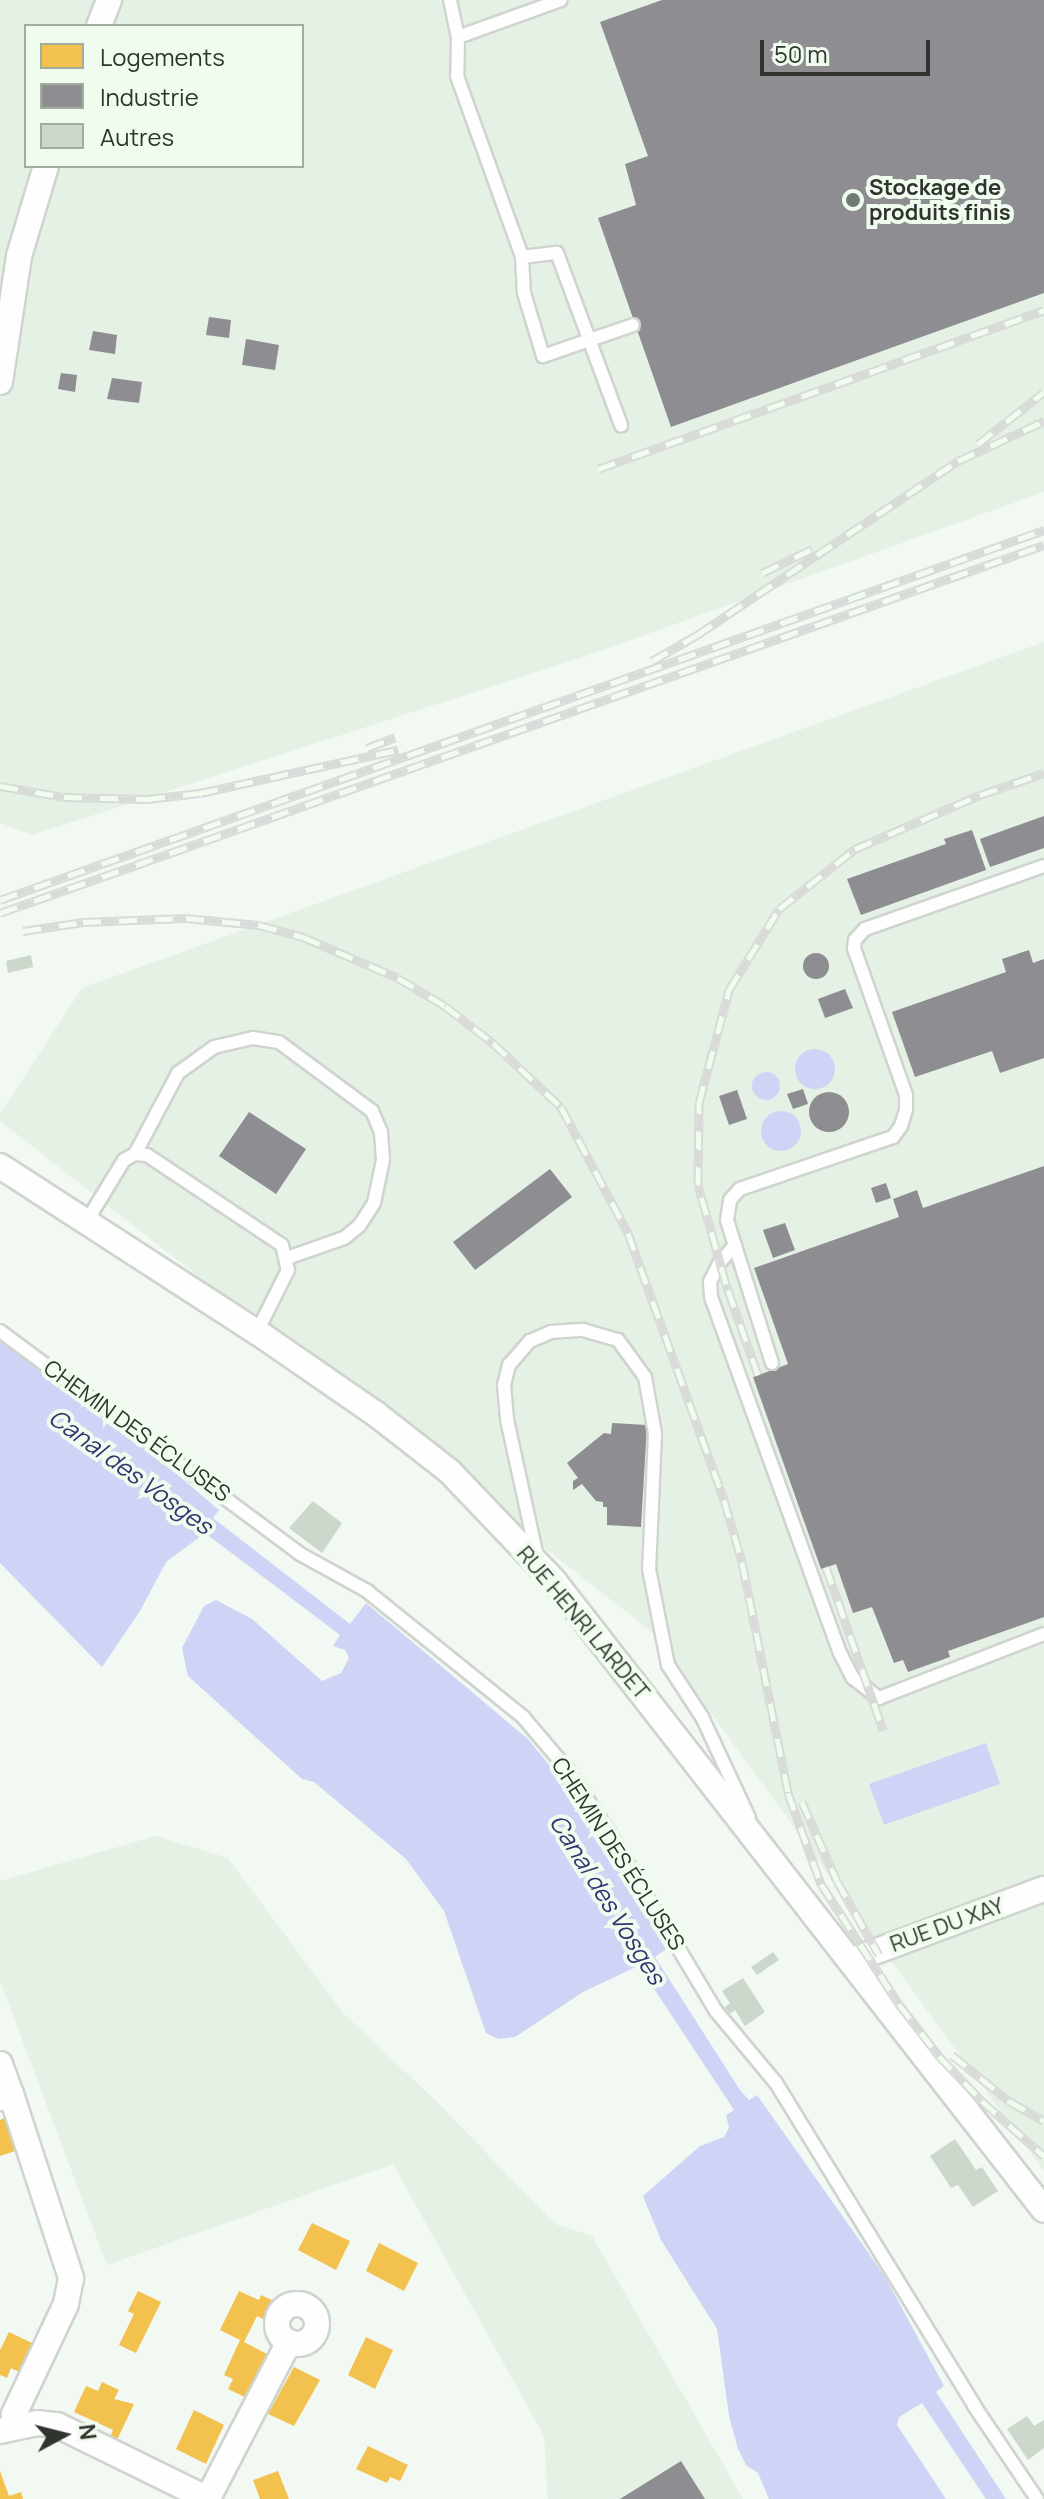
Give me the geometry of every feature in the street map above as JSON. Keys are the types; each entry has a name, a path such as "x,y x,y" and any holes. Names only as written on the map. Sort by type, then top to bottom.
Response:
{"street":[{"path":"100,24 109,0"},
{"path":"0,382 19,256 45,168"},
{"name":"RUE HENRI LARDET","path":"0,1166 85,1224 257,1332 376,1414 449,1471 539,1565 761,1843 1044,2210"},
{"name":"RUE DU XAY","path":"850,1961 1044,1889"},
{"path":"0,2064 5,2096 71,2278 66,2304 8,2428 57,2425 208,2499 289,2342"}],"lane":[{"path":"450,0 458,37 457,76 522,257 524,293 543,356 633,325"},
{"path":"458,37 561,0"},
{"path":"522,257 557,253 621,425"},
{"path":"772,1363 735,1245 727,1211 730,1200 740,1189 893,1137 901,1126 906,1095 854,948 855,940 865,929 1044,866"},
{"path":"135,1154 178,1073 214,1047 253,1038 279,1042 372,1111 381,1132 383,1160 374,1203 359,1226 344,1238 287,1258"},
{"path":"85,1224 124,1160 135,1154 147,1155 282,1245 288,1270 257,1332"},
{"path":"735,1245 720,1262 710,1282 711,1297 840,1653 853,1678 879,1698 1044,1634"},
{"path":"539,1565 507,1419 504,1385 509,1365 530,1341 551,1332 583,1330 618,1340 645,1377 655,1434 649,1569 668,1665 702,1717 761,1843"},
{"name":"CHEMIN DES ÉCLUSES","path":"0,1331 300,1554 367,1591 523,1717 568,1770 716,2011 776,2083 975,2407 1037,2499"}],"shaded area":[{"path":"0,0 1044,0 1044,492 586,656 32,835 0,823"},
{"path":"1044,642 1044,2171 652,1632 0,1121 0,1114 82,988"},
{"path":"156,1836 228,1858 343,2013 436,2101 555,2224 592,2236 743,2499 548,2499 544,2436 393,2164 107,2265 0,1981 0,1881"}],"water":[{"path":"815,1049 829,1055 835,1069 829,1083 815,1089 801,1083 795,1069 801,1055"},
{"path":"766,1072 776,1076 780,1086 776,1096 766,1100 756,1096 752,1086 756,1076"},
{"path":"781,1111 795,1117 801,1131 795,1145 781,1151 767,1145 761,1131 767,1117"},
{"name":"Canal des Vosges","path":"0,1338 117,1423 219,1510 213,1518 350,1624 366,1603 528,1739 584,1808 666,1949 655,1957 740,2090 749,2100 757,2095 884,2275 944,2386 936,2392 1006,2499 986,2499 922,2403 899,2417 897,2425 946,2499 769,2499 758,2473 746,2465 738,2449 729,2416 717,2329 661,2240 643,2196 700,2146 724,2137 729,2128 726,2115 734,2110 647,1978 638,1966 583,1992 515,2037 498,2039 486,2033 444,1911 406,1859 314,1782 302,1779 188,1676 182,1648 204,1606 216,1600 252,1619 322,1681 341,1673 349,1658 345,1650 333,1646 340,1635 205,1533 166,1562 140,1611 102,1667 0,1563"},
{"path":"986,1743 1000,1784 884,1825 869,1784"}],"building: Logements":[{"path":"7,2117 18,2150 0,2156 0,2120"},
{"path":"312,2223 350,2241 336,2270 298,2250"},
{"path":"379,2243 418,2263 404,2291 366,2271"},
{"path":"138,2291 161,2302 136,2353 119,2345 134,2314 128,2311"},
{"path":"239,2291 259,2300 261,2295 274,2301 265,2320 257,2316 244,2342 267,2354 247,2398 228,2389 233,2379 224,2375 240,2340 220,2330"},
{"path":"9,2332 34,2344 21,2373 11,2368 7,2378 0,2375 0,2350"},
{"path":"366,2337 393,2350 375,2389 348,2375"},
{"path":"294,2367 320,2380 294,2426 268,2414"},
{"path":"102,2382 119,2390 114,2399 134,2404 117,2440 110,2437 113,2430 74,2412 86,2386 98,2391"},
{"path":"194,2410 224,2425 206,2464 176,2449"},
{"path":"368,2446 408,2465 400,2481 390,2477 387,2483 356,2469"},
{"path":"0,2471 9,2496 21,2492 23,2499 0,2499"},
{"path":"278,2471 289,2499 260,2499 253,2480"}],"building: Industrie":[{"name":"Stockage de produits finis","path":"662,0 1044,0 1044,293 671,427 598,218 636,205 625,164 648,156 600,22"},
{"path":"209,317 231,320 229,338 206,335"},
{"path":"93,331 117,335 115,354 89,350"},
{"path":"246,339 279,345 275,370 242,365"},
{"path":"61,373 77,375 75,392 58,389"},
{"path":"112,378 142,382 139,403 107,399"},
{"path":"1044,816 1044,848 990,867 980,839"},
{"path":"972,830 986,870 861,915 847,879 946,844 944,839"},
{"path":"1029,950 1033,963 1044,959 1044,1058 1000,1073 992,1051 915,1077 892,1012 1006,972 1002,959"},
{"path":"816,953 825,957 829,966 825,975 816,979 807,975 803,966 807,957"},
{"path":"845,989 853,1008 825,1018 818,999"},
{"path":"803,1089 808,1104 793,1109 787,1094"},
{"path":"737,1090 747,1119 729,1125 719,1096"},
{"path":"829,1092 843,1098 849,1112 843,1126 829,1132 815,1126 809,1112 815,1098"},
{"path":"249,1112 306,1149 276,1194 219,1156"},
{"path":"1044,1166 1044,1617 948,1651 950,1657 908,1672 903,1660 894,1663 872,1607 853,1613 836,1564 821,1569 753,1377 788,1364 754,1268 899,1217 893,1199 917,1190 923,1208"},
{"path":"550,1169 572,1197 475,1270 453,1242"},
{"path":"886,1183 891,1198 876,1203 871,1188"},
{"path":"785,1223 795,1250 773,1258 763,1230"},
{"path":"612,1423 647,1425 641,1527 607,1525 607,1507 603,1507 603,1502 596,1501 582,1484 573,1490 573,1481 578,1478 567,1463 604,1433 611,1434"},
{"path":"681,2461 705,2499 620,2499"}],"building: Autres":[{"path":"31,955 33,967 8,973 6,961"},
{"path":"313,1501 342,1523 322,1553 289,1528"},
{"path":"773,1952 779,1960 757,1975 751,1967"},
{"path":"743,1978 765,2012 745,2026 735,2010 730,2014 725,2007 730,2003 722,1991"},
{"path":"955,2139 976,2170 982,2167 998,2191 973,2207 958,2185 951,2188 930,2156"},
{"path":"1027,2416 1034,2426 1044,2420 1044,2448 1028,2460 1007,2429"}],"railway":[{"path":"598,469 1044,310"},
{"path":"978,444 1044,392"},
{"path":"652,661 697,635 958,461 1044,421"},
{"path":"0,900 1044,530"},
{"path":"0,913 1044,545"},
{"path":"762,573 812,549"},
{"path":"367,748 395,737"},
{"path":"0,786 64,797 147,799 200,793 398,750"},
{"path":"758,1375 726,1284 698,1185 699,1103 729,990 779,909 855,849 980,795 1044,773"},
{"path":"23,931 83,922 186,918 259,925 303,937 398,978 445,1006 493,1043 561,1107 628,1233 724,1500 742,1562 788,1793 821,1884 899,2004 939,2056 982,2101 1044,2156"},
{"path":"826,1567 883,1730"},
{"path":"802,1802 837,1881 879,1955"},
{"path":"952,2055 1009,2101 1044,2121"}],"place":[{"name":"Stockage de produits finis","path":"853,200"}]}
